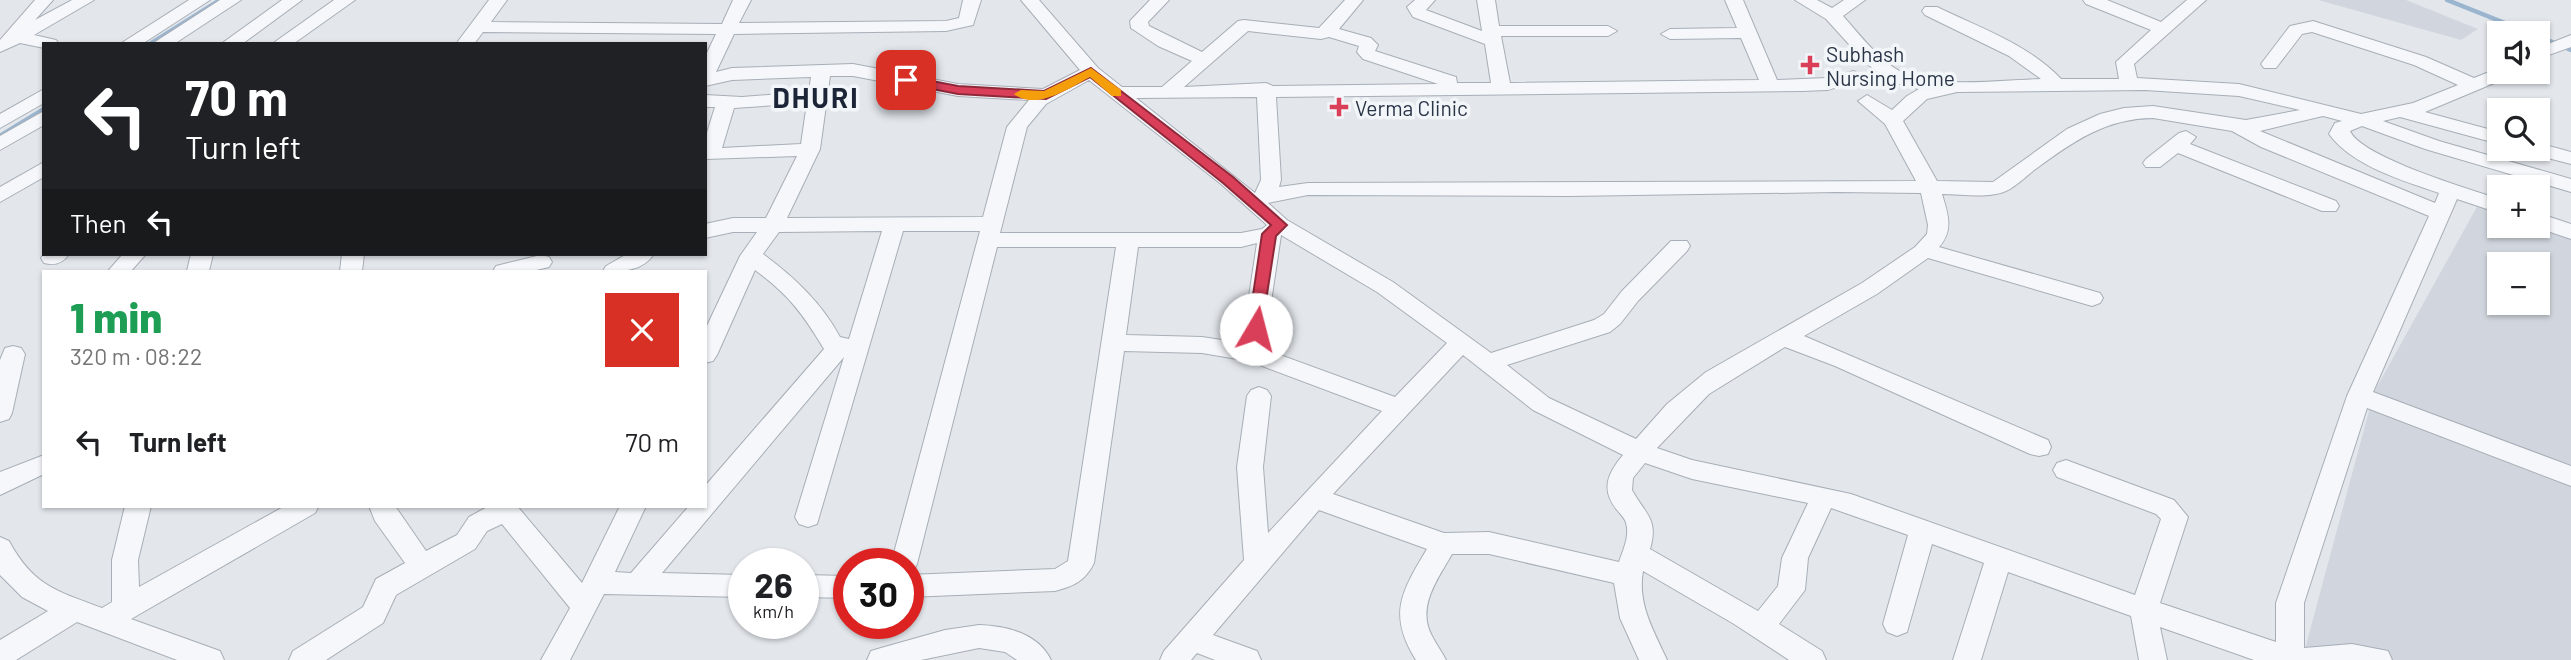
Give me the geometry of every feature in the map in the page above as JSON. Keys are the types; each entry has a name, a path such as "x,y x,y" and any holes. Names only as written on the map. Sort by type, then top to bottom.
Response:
{"street":[{"path":"7,40 44,0"},
{"path":"7,40 85,0"},
{"path":"132,42 201,0"},
{"path":"164,42 232,0"},
{"path":"233,42 293,0"},
{"path":"284,42 346,0"},
{"path":"466,42 498,0"},
{"path":"707,73 742,0"},
{"path":"477,27 726,29 957,25 969,18 972,0"},
{"path":"1030,0 1091,72 1260,198 1275,230 1252,353"},
{"path":"1160,0 1139,21 1140,28 1164,42 1206,60"},
{"path":"1328,32 1354,0"},
{"path":"1426,0 1416,7 1419,13 1492,36 1608,31"},
{"path":"1486,0 1501,87"},
{"path":"1734,0 1770,85"},
{"path":"1653,660 1628,599 1631,564 1640,524 1624,501 1618,483 1681,402 1716,377 1880,281 1924,250 1936,239 1939,229 1937,207 1928,186 1893,121 1863,81 1832,15 1804,0"},
{"path":"1832,15 1856,0"},
{"path":"2092,0 2163,29"},
{"path":"2130,85 2124,68 2125,62 2197,0"},
{"path":"1931,11 2031,61 2047,72 2056,85"},
{"path":"1169,90 1244,25 1315,35 1328,32 1365,42 1369,45 1366,52 1370,55 1469,87"},
{"path":"2270,64 2296,30 2313,26 2420,61 2473,85"},
{"path":"541,42 550,28"},
{"path":"1670,34 1748,33"},
{"path":"7,40 42,43"},
{"path":"2550,49 2571,40"},
{"path":"707,351 751,256 773,226 810,149 821,71"},
{"path":"707,78 732,74 868,72 958,90 1046,95"},
{"path":"908,548 1017,127 1031,106 1046,95 1091,72"},
{"path":"1116,93 1169,90 1826,84 1863,81 1879,72 1937,89 2186,85 2238,90 2363,120 2432,145 2571,186"},
{"path":"1893,121 1909,101 1912,91 1896,77"},
{"path":"2487,79 2403,112 2342,127 2339,134 2371,156 2487,202"},
{"path":"1863,81 1895,106 1937,89"},
{"path":"1260,198 1269,188 1272,160 1266,89"},
{"path":"0,122 42,97"},
{"path":"810,149 713,155 711,152 718,102 817,97"},
{"path":"1260,198 1308,188 1569,190 2000,186 2080,132 2123,114 2158,112 2237,126 2266,125 2319,111"},
{"path":"2403,112 2487,135"},
{"path":"0,144 42,118"},
{"path":"2153,163 2206,121"},
{"path":"2237,126 2268,143 2441,213"},
{"path":"2175,145 2329,206"},
{"path":"2550,153 2571,159"},
{"path":"0,196 42,169"},
{"path":"2291,660 2288,631 2290,603 2360,396 2451,189"},
{"path":"2550,224 2571,232"},
{"path":"707,230 723,226 894,226 1128,240 1241,240 1275,230 1370,277 1462,342 1541,404 1640,452 1692,469 1824,496 2144,610 2296,660"},
{"path":"808,517 838,421 848,347 894,226"},
{"path":"924,585 1055,580 1067,578 1077,571 1098,457 1128,240"},
{"path":"1486,363 1602,326 1612,319 1630,296 1679,246"},
{"path":"1924,250 2092,298"},
{"path":"120,270 133,256"},
{"path":"616,270 640,256"},
{"path":"751,256 790,285 820,321 829,341 848,347"},
{"path":"508,270 541,262"},
{"path":"1783,337 1843,360 2039,447"},
{"path":"1183,650 1314,498 1462,342"},
{"path":"1114,343 1189,344 1252,353 1399,408"},
{"path":"707,502 848,347"},
{"path":"0,413 13,354"},
{"path":"1258,564 1250,467 1259,396"},
{"path":"2360,396 2571,476"},
{"path":"0,485 16,474 42,465"},
{"path":"2066,470 2165,507 2175,517 2144,610 2149,650 2153,660"},
{"path":"1761,627 1791,590 1795,558 1824,496"},
{"path":"1314,498 1444,544 1489,543 1631,564 1761,627 1812,660"},
{"path":"116,615 138,508"},
{"path":"116,615 303,508"},
{"path":"382,508 422,567"},
{"path":"303,660 373,615 379,608 378,599 382,591 466,542 478,524 504,508 591,595"},
{"path":"555,660 591,595 632,508"},
{"path":"637,584 701,508"},
{"path":"1897,624 1922,531"},
{"path":"1428,659 1416,634 1410,611 1414,598 1444,544"},
{"path":"1,557 23,583 46,599 75,609 116,615 210,660"},
{"path":"1967,660 1999,558"},
{"path":"591,595 637,584 728,586"},
{"path":"0,655 75,609"},
{"path":"881,660 916,654 971,638 995,637 1013,642 1037,660"},
{"path":"1183,650 1247,660"},
{"path":"2305,660 2352,656 2378,660"}],"shaded area":[{"path":"2318,0 2406,0 2478,29 2461,40"},
{"path":"2483,196 2487,198 2487,238 2550,238 2550,218 2571,225 2571,660 2302,660 2374,392"}],"waterway":[{"path":"153,42 220,0"},
{"path":"2447,0 2500,21"},
{"path":"2550,41 2571,50"},
{"path":"0,136 42,110"}],"slow traffic":[{"path":"1021,94 1046,95 1091,72 1117,93"}],"place":[{"name":"Subhash Nursing Home","path":"1810,65"},
{"name":"Verma Clinic","path":"1339,107"}],"district":[{"name":"DHURI","path":"816,97"}],"route":[{"path":"906,80 958,90 1046,95 1091,72 1228,180 1280,225 1269,234 1256,329"}]}
